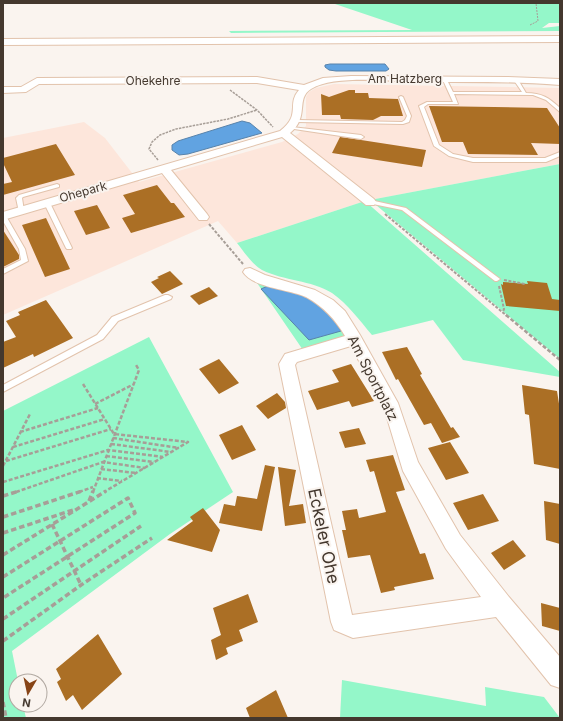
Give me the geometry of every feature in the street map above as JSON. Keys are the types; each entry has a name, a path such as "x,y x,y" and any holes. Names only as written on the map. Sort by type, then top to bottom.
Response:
{"highway":[{"path":"3,38 531,30 560,34"},
{"path":"3,42 560,39"}],"street":[{"name":"Am Hatzberg","path":"306,88 322,81 344,79 515,79 560,82"},
{"name":"Ohekehre","path":"3,90 23,90 37,81 257,80 306,88"},
{"path":"291,127 300,94 306,88"},
{"path":"203,217 164,168 291,127"},
{"path":"291,127 370,202"},
{"name":"Ohepark","path":"3,216 164,168"},
{"name":"Am Sportplatz","path":"250,272 260,278 310,293 328,304 340,315 355,339 392,408 410,465 453,542 501,605 560,676"},
{"name":"Eckeler Ohe","path":"355,339 291,358 287,364 342,622 353,627 501,605"}],"lane":[{"path":"444,79 456,103 427,103 421,106 437,146 451,155 473,160 546,160 560,154"},
{"path":"515,79 525,94"},
{"path":"451,93 534,94 548,99 560,111"},
{"path":"291,127 407,121 409,116 401,96"},
{"path":"291,127 361,137"},
{"path":"21,211 20,196 57,186"},
{"path":"370,202 404,209 497,280"},
{"path":"47,203 69,248"},
{"path":"3,216 22,249 25,261 3,272"},
{"path":"3,389 100,337 115,319 168,297"}],"path":[{"path":"531,30 538,21 536,3"},
{"path":"227,87 257,110 276,130 291,127"},
{"path":"164,168 149,149 152,142 160,135 176,129 228,119 257,110"},
{"path":"370,202 560,360"},
{"path":"203,217 250,272"},
{"path":"503,312 504,309 497,280 517,281 525,284"},
{"path":"88,501 139,370 136,365"},
{"path":"82,384 114,434"},
{"path":"95,404 134,384"},
{"path":"20,432 98,408"},
{"path":"3,466 30,414"},
{"path":"13,447 105,419"},
{"path":"6,461 111,429"},
{"path":"3,555 76,508 188,442 114,434"},
{"path":"113,438 180,448"},
{"path":"111,444 172,452"},
{"path":"3,482 108,450 164,457"},
{"path":"106,456 154,462"},
{"path":"3,496 103,462 145,468"},
{"path":"101,469 136,473"},
{"path":"97,478 122,481"},
{"path":"3,517 94,487"},
{"path":"3,577 61,542 128,498 135,512 3,598"},
{"path":"3,533 76,508"},
{"path":"52,524 81,585"},
{"path":"3,619 141,526"},
{"path":"3,641 81,585 152,538"},
{"path":"3,702 6,718"}],"shaded area":[{"path":"334,84 560,88 560,164 365,201 237,243 218,221 3,315 3,138 84,122 105,138 139,182 282,142 298,134 306,126 306,97 309,92 316,88"}],"green space":[{"path":"332,3 560,3 560,23 549,23 542,28 560,26 560,31 231,33 229,31 412,30"},
{"path":"560,164 560,359 370,200"},
{"path":"365,201 560,372 560,377 463,360 433,320 372,335 349,307 338,297 315,285 270,274 262,270 252,261 237,243"},
{"path":"251,274 309,294 354,339 305,353"},
{"path":"149,337 233,492 170,534 12,651 16,673 8,673 8,713 25,713 26,718 3,718 3,411"},
{"path":"342,680 486,706 485,687 544,697 560,718 340,718"}],"water":[{"path":"385,64 389,69 386,71 336,71 329,70 325,67 325,65"},
{"path":"242,121 250,123 262,133 188,154 179,155 172,150 172,145 178,141"},
{"path":"270,285 308,296 323,303 341,331 309,340 261,289"}],"building":[{"path":"349,90 355,90 355,93 368,93 369,98 398,99 403,116 381,116 373,120 341,119 340,115 322,115 321,94 329,97"},
{"path":"429,106 547,108 560,128 560,144 531,143 538,155 468,154 463,142 442,142"},
{"path":"340,137 426,150 422,167 332,153"},
{"path":"56,144 75,175 3,195 3,184 12,182 3,163 3,158"},
{"path":"157,185 171,203 174,203 185,217 131,233 122,218 135,214 123,195"},
{"path":"97,205 110,228 86,235 74,211"},
{"path":"46,218 70,269 45,277 22,225"},
{"path":"3,230 19,255 19,259 3,267"},
{"path":"170,271 183,284 162,294 151,282 159,278 157,277"},
{"path":"527,281 547,283 552,299 560,300 560,311 506,306 501,284 503,285 503,282 528,284"},
{"path":"209,287 218,296 199,305 190,296"},
{"path":"46,300 73,338 34,357 33,354 3,368 3,342 16,337 6,321 20,315 18,312"},
{"path":"407,347 422,374 420,375 451,428 453,427 460,437 442,443 431,423 424,425 398,379 396,380 382,352"},
{"path":"219,359 239,383 219,394 199,369"},
{"path":"351,364 374,401 352,407 349,401 317,410 308,391 339,382 332,370"},
{"path":"522,385 557,391 560,410 560,469 534,464 529,415 525,414"},
{"path":"277,393 285,402 286,408 268,419 256,406"},
{"path":"242,425 256,450 232,460 219,435"},
{"path":"359,428 366,444 345,448 339,432"},
{"path":"450,442 469,473 446,480 428,448"},
{"path":"393,455 405,490 396,492 420,554 425,553 434,579 394,587 395,590 381,593 370,555 348,558 342,530 346,530 342,511 357,509 359,518 386,512 374,471 370,472 366,460"},
{"path":"265,465 275,467 262,531 219,523 224,504 235,506 237,496 257,499"},
{"path":"278,467 296,470 289,506 303,504 306,523 285,526"},
{"path":"483,494 499,521 468,530 453,503"},
{"path":"544,501 560,504 560,544 546,540"},
{"path":"203,508 220,530 212,552 167,540 193,521 190,517"},
{"path":"513,540 526,556 504,570 491,553"},
{"path":"248,594 258,622 239,630 243,641 226,648 228,654 216,660 211,640 221,635 213,608"},
{"path":"541,603 560,608 560,631 542,626"},
{"path":"98,634 122,674 82,710 73,695 66,701 57,682 61,679 56,669"},
{"path":"276,690 288,718 250,718 246,708"}]}
